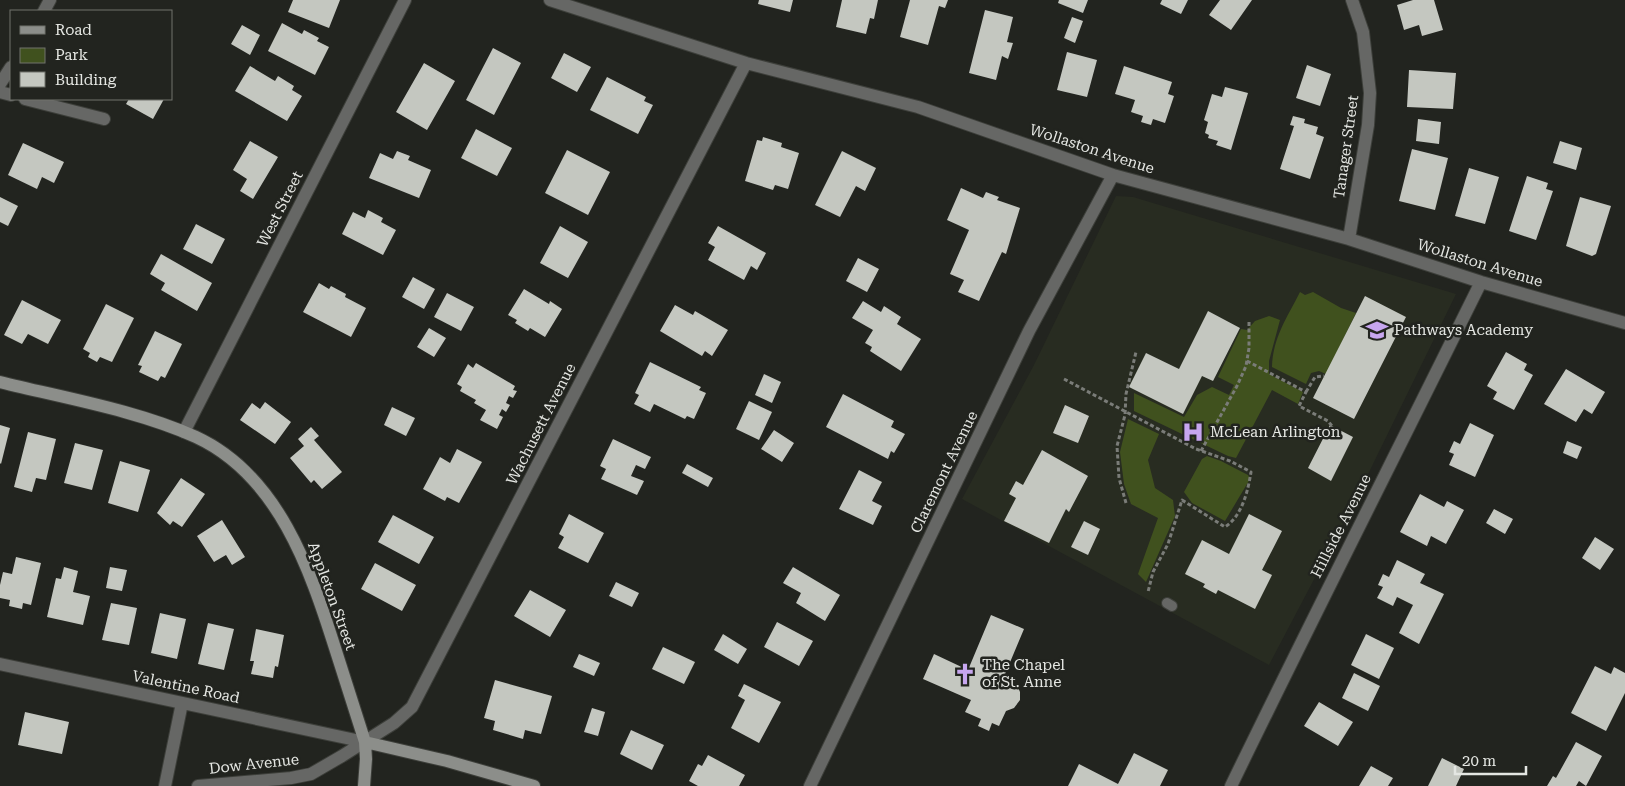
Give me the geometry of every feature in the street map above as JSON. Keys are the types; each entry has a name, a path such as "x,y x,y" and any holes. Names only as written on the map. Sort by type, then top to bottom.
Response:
{"street":[{"name":"West Street","path":"184,432 405,0"},
{"name":"Wollaston Avenue","path":"550,0 746,63 918,107 1113,175 1349,239 1481,282 1625,323"},
{"name":"Tanager Street","path":"1349,239 1368,125 1370,93 1363,32 1352,0"},
{"name":"Wachusett Avenue","path":"365,742 401,718 416,701 746,63"},
{"path":"0,84 10,69"},
{"path":"29,100 104,119"},
{"name":"Claremont Avenue","path":"810,786 1028,331 1113,175"},
{"name":"Hillside Avenue","path":"1231,786 1481,282"},
{"name":"Appleton Street","path":"0,382 117,411 184,432 209,444 241,468 261,489 286,526 301,554 320,600 365,742"},
{"name":"Valentine Road","path":"0,664 365,742"},
{"path":"165,786 182,703"},
{"name":"Dow Avenue","path":"198,786 303,776 321,769 365,742"},
{"path":"364,786 365,742 447,761 534,786"}],"path":[{"path":"1201,451 1237,386 1247,361 1250,320"},
{"path":"1126,504 1119,478 1117,446 1126,411 1126,394 1136,352"},
{"path":"1247,361 1306,392"},
{"path":"1324,376 1316,378 1299,406 1328,421 1332,426"},
{"path":"1064,379 1201,451 1230,461 1251,472 1247,493 1232,522 1225,526 1182,500 1168,544 1153,572 1148,592"}],"shaded area":[{"name":"McLean Arlington","path":"1116,196 1133,197 1456,294 1351,509 1269,665 962,499 1034,365"}],"green space":[{"path":"1300,292 1305,295 1313,292 1341,308 1356,313 1326,374 1319,371 1311,373 1306,384 1272,367 1278,337"},
{"path":"1269,316 1280,320 1269,361 1269,374 1303,392 1298,404 1272,390 1236,458 1228,456 1134,411 1134,393 1184,417 1197,395 1212,387 1229,395 1234,385 1218,377 1241,329 1247,330 1255,321"},
{"path":"1128,419 1159,434 1148,460 1155,488 1173,500 1175,516 1146,582 1138,574 1158,518 1131,504 1124,484 1120,452"},
{"path":"1207,456 1248,475 1250,479 1225,521 1192,503 1184,492 1202,459"}],"building":[{"path":"293,0 340,0 329,28 288,12"},
{"path":"759,0 793,0 790,12 758,4"},
{"path":"842,0 878,0 874,19 870,18 866,34 836,27"},
{"path":"910,0 948,0 945,8 939,6 928,45 900,37"},
{"path":"1059,0 1088,0 1083,13 1058,3"},
{"path":"1162,0 1188,0 1181,14 1160,4"},
{"path":"1220,0 1252,0 1231,30 1209,15"},
{"path":"1413,0 1434,0 1443,30 1422,36 1419,25 1404,30 1397,5"},
{"path":"985,10 1013,17 1007,42 1013,43 1008,59 1002,56 996,80 969,73"},
{"path":"1072,17 1083,21 1075,43 1064,38"},
{"path":"282,23 302,34 304,30 319,38 317,41 329,47 315,75 268,51"},
{"path":"242,25 260,35 250,55 231,44"},
{"path":"493,48 521,63 494,115 466,100"},
{"path":"1067,52 1097,60 1087,97 1057,90"},
{"path":"564,53 591,67 577,92 551,78"},
{"path":"424,63 455,81 427,130 396,112"},
{"path":"1307,65 1331,74 1320,106 1296,98"},
{"path":"250,66 275,81 278,76 294,86 292,90 302,96 287,121 235,91"},
{"path":"1124,66 1172,82 1168,94 1174,96 1165,123 1153,119 1151,125 1141,122 1143,116 1131,112 1135,100 1115,94"},
{"path":"1409,70 1456,73 1453,109 1407,107"},
{"path":"607,77 646,97 644,101 653,105 638,134 590,110"},
{"path":"1225,87 1248,93 1231,150 1216,145 1218,141 1208,138 1209,135 1205,133 1208,122 1204,120 1212,94 1222,97"},
{"path":"128,100 163,100 153,119 126,104"},
{"path":"1293,116 1305,119 1304,123 1318,127 1316,134 1324,137 1310,179 1280,169 1294,126 1290,125"},
{"path":"1418,119 1441,122 1439,144 1416,141"},
{"path":"476,129 512,148 497,176 461,158"},
{"path":"763,137 782,143 781,147 799,153 788,189 775,185 773,190 745,181 757,140 762,141"},
{"path":"250,141 278,157 253,199 240,191 247,179 233,170"},
{"path":"1560,141 1582,148 1576,170 1553,163"},
{"path":"23,143 64,162 54,183 42,177 37,189 8,175"},
{"path":"1412,149 1448,158 1435,210 1399,201"},
{"path":"567,150 610,172 588,215 545,193"},
{"path":"397,151 410,156 408,160 431,170 419,198 369,178 380,153 393,159"},
{"path":"842,151 876,168 865,191 856,186 840,217 815,205"},
{"path":"1469,168 1499,177 1485,224 1455,216"},
{"path":"1527,176 1548,183 1546,189 1553,191 1536,240 1509,231"},
{"path":"961,188 983,198 986,192 999,197 997,200 1020,208 1006,254 1002,252 979,301 958,292 964,280 950,274 969,230 947,220"},
{"path":"0,197 18,206 8,226 0,222"},
{"path":"1580,197 1611,206 1596,254 1592,256 1566,246"},
{"path":"368,210 383,218 381,222 396,230 383,255 342,234 353,212 365,218"},
{"path":"196,224 225,239 212,264 183,249"},
{"path":"560,226 588,242 568,278 540,263"},
{"path":"718,226 766,253 757,270 751,266 744,280 708,260 715,247 708,243"},
{"path":"161,254 212,283 197,311 161,290 165,283 150,274"},
{"path":"858,258 879,269 867,292 846,281"},
{"path":"413,277 435,289 424,309 402,297"},
{"path":"319,283 329,289 331,286 346,294 345,297 366,308 351,337 303,312"},
{"path":"524,289 549,304 550,301 562,309 545,337 530,328 528,331 515,323 517,320 508,315"},
{"path":"447,293 474,307 461,331 434,317"},
{"path":"1365,296 1406,317 1354,419 1313,398"},
{"path":"22,300 61,320 48,344 28,334 22,344 4,335"},
{"path":"863,301 881,312 884,306 901,317 897,324 921,339 901,371 870,351 872,347 865,343 873,330 852,318"},
{"path":"106,304 134,318 112,362 100,357 97,362 88,357 90,353 83,349"},
{"path":"675,305 693,315 695,311 728,330 712,356 705,351 702,356 660,331"},
{"path":"1208,311 1240,328 1213,381 1202,376 1183,414 1129,387 1146,353 1179,369"},
{"path":"429,328 446,338 434,357 417,347"},
{"path":"155,331 182,344 165,378 161,376 158,381 139,372 142,366 138,365"},
{"path":"1506,352 1527,364 1524,370 1533,375 1514,410 1493,399 1497,392 1487,386"},
{"path":"650,362 701,387 699,390 706,393 694,419 687,416 685,419 654,404 650,412 634,404 639,395 635,393"},
{"path":"476,363 515,386 513,390 517,391 513,398 509,396 506,403 510,405 506,412 502,409 499,415 503,417 497,429 480,420 486,410 474,403 476,400 460,391 462,387 457,384 468,364 473,368"},
{"path":"1566,369 1605,392 1592,414 1584,409 1576,422 1544,404"},
{"path":"764,374 781,382 772,403 755,395"},
{"path":"843,394 894,421 891,427 905,434 894,453 891,451 888,459 826,427"},
{"path":"749,401 772,412 759,440 736,429"},
{"path":"265,402 291,422 275,444 240,420 252,403 260,409"},
{"path":"1065,405 1089,416 1078,443 1053,433"},
{"path":"392,407 415,418 406,436 384,425"},
{"path":"1470,423 1494,435 1475,477 1449,465 1454,454 1449,452 1454,441 1460,444"},
{"path":"0,425 10,428 1,464 0,463"},
{"path":"1330,425 1353,437 1331,481 1308,468"},
{"path":"311,427 319,436 314,440 342,472 322,489 314,480 311,483 290,458 304,446 298,439"},
{"path":"774,430 794,443 782,462 761,449"},
{"path":"28,432 56,439 46,480 36,478 32,492 14,487"},
{"path":"613,439 651,457 645,469 636,465 631,476 644,481 637,495 601,479 606,469 600,466"},
{"path":"1567,441 1582,447 1577,459 1563,453"},
{"path":"75,443 103,450 92,490 64,483"},
{"path":"457,449 482,462 459,503 447,497 445,501 423,489 440,457 450,463"},
{"path":"1042,450 1088,476 1069,512 1066,509 1049,543 1004,521 1016,498 1009,494 1016,481 1023,485"},
{"path":"120,461 150,470 138,512 108,503"},
{"path":"687,464 713,478 708,487 682,473"},
{"path":"859,470 882,482 872,501 882,506 873,525 839,509"},
{"path":"181,478 205,494 182,527 173,521 170,525 157,513"},
{"path":"1420,494 1444,507 1447,501 1464,510 1446,544 1431,536 1427,546 1400,532"},
{"path":"1494,509 1513,519 1505,534 1486,523"},
{"path":"569,514 604,533 588,563 558,548 564,537 559,534"},
{"path":"1249,514 1282,531 1262,570 1272,575 1255,609 1218,590 1216,594 1203,587 1205,584 1185,574 1202,540 1229,554"},
{"path":"393,515 434,537 419,564 378,542"},
{"path":"222,520 245,557 232,565 226,555 214,562 197,536"},
{"path":"1084,521 1100,529 1088,555 1071,547"},
{"path":"1595,537 1614,549 1600,570 1582,558"},
{"path":"16,557 41,563 31,605 23,603 22,609 9,606 10,600 0,598 3,572 12,574"},
{"path":"1397,560 1425,574 1420,583 1444,594 1419,644 1399,633 1413,605 1397,597 1393,606 1377,598 1383,587 1378,585 1383,574 1389,577"},
{"path":"375,563 416,585 402,611 361,589"},
{"path":"64,567 78,571 73,592 90,596 83,625 47,617 56,578 61,579"},
{"path":"110,567 127,570 122,591 106,588"},
{"path":"793,567 840,595 825,621 796,603 801,593 783,583"},
{"path":"616,582 639,593 632,607 609,596"},
{"path":"530,590 566,610 550,637 514,616"},
{"path":"111,603 137,608 129,645 102,640"},
{"path":"160,613 186,619 177,659 151,653"},
{"name":"The Chapel of St. Anne","path":"991,615 1024,629 1003,679 1017,685 1020,692 1020,700 1014,708 1006,711 999,726 992,723 989,731 978,726 981,719 965,712 971,700 923,679 934,654 968,670"},
{"path":"777,622 813,641 799,666 764,647"},
{"path":"208,623 234,629 224,670 198,664"},
{"path":"256,629 284,635 278,667 275,666 273,678 251,674 254,661 250,661"},
{"path":"723,634 747,649 738,664 714,650"},
{"path":"1366,634 1394,648 1379,679 1351,665"},
{"path":"663,647 695,662 684,684 652,669"},
{"path":"579,654 600,663 594,676 573,667"},
{"path":"1595,666 1611,674 1614,667 1625,673 1625,693 1606,731 1571,713"},
{"path":"1354,673 1380,686 1368,711 1342,698"},
{"path":"495,680 552,696 541,734 525,730 523,739 493,730 495,721 484,718"},
{"path":"744,684 781,702 759,743 731,728 745,700 738,696"},
{"path":"1319,702 1353,722 1338,746 1304,726"},
{"path":"592,708 605,712 598,736 584,732"},
{"path":"25,712 69,722 62,754 18,745"},
{"path":"631,730 664,745 652,770 620,754"},
{"path":"1576,742 1602,756 1586,786 1579,781 1576,786 1547,786 1553,776 1556,778"},
{"path":"1134,753 1168,770 1160,786 1068,786 1079,764 1118,784"},
{"path":"708,755 745,775 739,786 698,786 689,781 698,764 702,766"},
{"path":"1442,758 1464,769 1456,786 1428,786"},
{"path":"1371,766 1393,778 1388,786 1359,786"}],"place":[{"name":"Pathways Academy","path":"1377,330"},
{"name":"McLean Arlington","path":"1193,432"},
{"name":"The Chapel of St. Anne","path":"965,674"}]}
